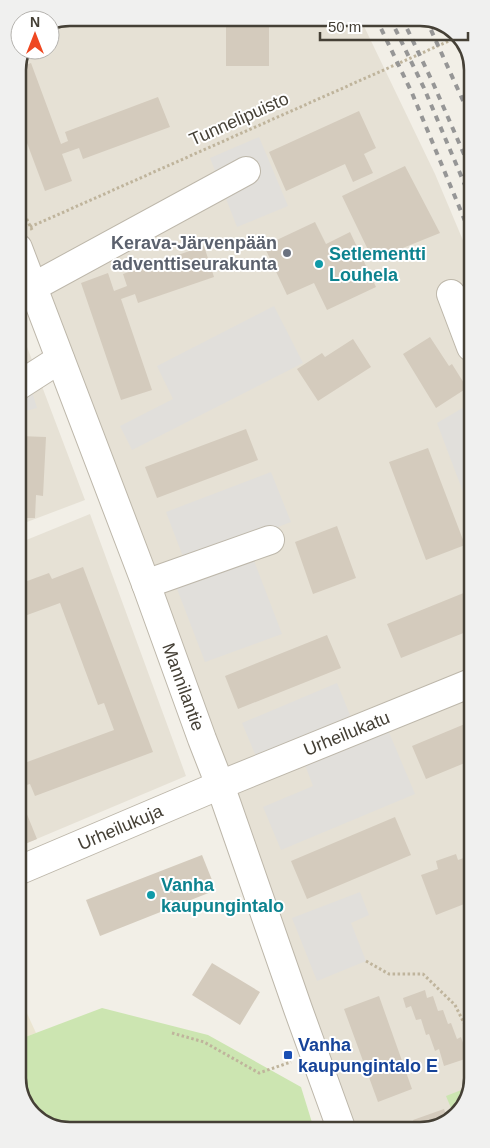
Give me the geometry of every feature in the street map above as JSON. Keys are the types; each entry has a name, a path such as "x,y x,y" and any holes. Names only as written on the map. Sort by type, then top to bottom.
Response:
{"street":[{"path":"33,287 246,170"},
{"name":"Mannilantie","path":"26,249 33,287 220,785 339,1122"},
{"path":"451,294 464,328"},
{"path":"26,381 60,359"},
{"path":"146,584 270,540"},
{"name":"Urheilukatu","path":"220,785 464,686"},
{"name":"Urheilukuja","path":"26,867 220,785"}],"path":[{"name":"Tunnelipuisto","path":"26,237 452,40"},
{"path":"366,961 389,974 423,974 455,1005 464,1023"},
{"path":"172,1033 204,1042 259,1073 291,1062"}],"shaded area":[{"path":"364,26 435,174 464,243 464,1078 459,1097 453,1107 442,1116 420,1122 339,1122 26,270 26,67 28,60 60,60 60,28 64,27"},
{"path":"259,137 288,206 237,227 210,158"},
{"path":"274,306 303,363 132,450 120,426 173,399 157,366"},
{"path":"26,344 85,500 26,522"},
{"path":"26,372 37,408 26,411"},
{"path":"464,407 464,494 437,423"},
{"path":"271,472 291,522 185,562 166,512"},
{"path":"90,514 186,776 26,843 26,540"},
{"path":"251,553 282,634 205,662 174,581"},
{"path":"337,683 352,720 257,759 242,723"},
{"path":"388,730 415,794 281,850 263,807 313,786 305,765"},
{"path":"360,892 369,915 351,923 366,961 317,981 292,918"},
{"path":"26,1011 36,1033 26,1037"}],"green space":[{"path":"102,1008 208,1035 301,1087 312,1122 67,1122 56,1119 43,1113 37,1107 29,1092 26,1078 26,1037"},
{"path":"462,1090 451,1109 446,1096"}],"building":[{"path":"269,26 269,66 226,66 226,27"},
{"path":"31,63 61,144 68,141 65,132 158,97 170,127 83,159 79,148 62,154 72,181 45,191 26,140 27,65"},
{"path":"359,111 376,148 364,154 373,173 353,182 345,164 286,191 269,152"},
{"path":"405,166 440,233 373,260 342,196"},
{"name":"Setlementti Louhela","path":"315,222 326,244 350,232 376,287 327,310 314,283 287,295 264,246"},
{"path":"204,246 214,277 138,303 135,294 121,299 152,390 121,400 81,283 108,273 114,291 127,286 123,274"},
{"path":"430,337 449,366 452,364 464,383 464,390 436,408 403,354"},
{"path":"353,339 371,367 318,401 297,369 322,353 325,357"},
{"path":"246,429 258,460 157,498 145,467"},
{"path":"26,436 46,437 43,496 36,495 35,518 26,518"},
{"path":"428,448 464,545 426,560 389,462"},
{"path":"337,526 356,578 313,594 295,542"},
{"path":"83,567 153,752 35,796 30,784 26,785 26,762 114,730 104,703 98,705 60,603 26,615 26,581 49,573 52,579"},
{"path":"464,593 464,633 401,658 387,624"},
{"path":"327,635 341,668 238,709 225,676"},
{"path":"464,724 464,763 426,779 412,746"},
{"path":"26,812 37,839 26,844"},
{"path":"395,817 411,855 307,899 291,861"},
{"path":"456,854 458,860 464,858 464,904 436,915 421,875 438,869 436,861"},
{"name":"Vanha kaupungintalo","path":"202,855 216,890 100,936 86,900"},
{"path":"212,963 260,992 240,1025 192,995"},
{"path":"425,990 427,998 433,996 438,1011 443,1010 448,1024 451,1023 457,1039 461,1037 464,1046 464,1059 444,1066 439,1049 435,1051 429,1034 426,1035 421,1019 416,1020 411,1006 406,1008 403,998"},
{"path":"379,996 412,1089 378,1102 344,1009"},
{"path":"444,1109 446,1114 429,1121 414,1122 413,1120"}],"railway":[{"path":"380,26 412,93 464,219"},
{"path":"394,26 424,88 464,183"},
{"path":"406,26 464,154"},
{"path":"430,28 464,103"}],"place":[{"name":"Kerava-Järvenpään adventtiseurakunta","path":"287,253"},
{"name":"Setlementti Louhela","path":"319,264"},
{"name":"Vanha kaupungintalo","path":"151,895"},
{"name":"Vanha kaupungintalo E","path":"288,1055"}]}
